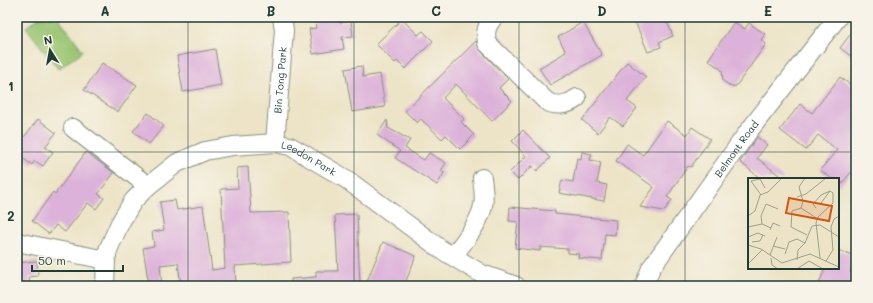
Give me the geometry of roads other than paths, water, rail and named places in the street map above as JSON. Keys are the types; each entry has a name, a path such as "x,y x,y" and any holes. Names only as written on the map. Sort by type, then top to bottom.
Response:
{"street":[{"name":"Bin Tong Park","path":"275,143 284,30 282,17"},
{"path":"494,17 488,24 485,33 487,43 546,101 552,104 561,104 571,102 577,98"},
{"name":"Belmont Road","path":"644,286 650,268 748,132 838,17"},
{"path":"73,128 148,186"},
{"name":"Leedon Park","path":"105,286 108,250 120,223 133,201 148,186 177,164 205,151 233,146 275,143 290,146 346,179 423,236 482,274 516,286"},
{"path":"453,256 468,236 480,215 483,205 482,178"},
{"path":"17,242 106,260"}]}
